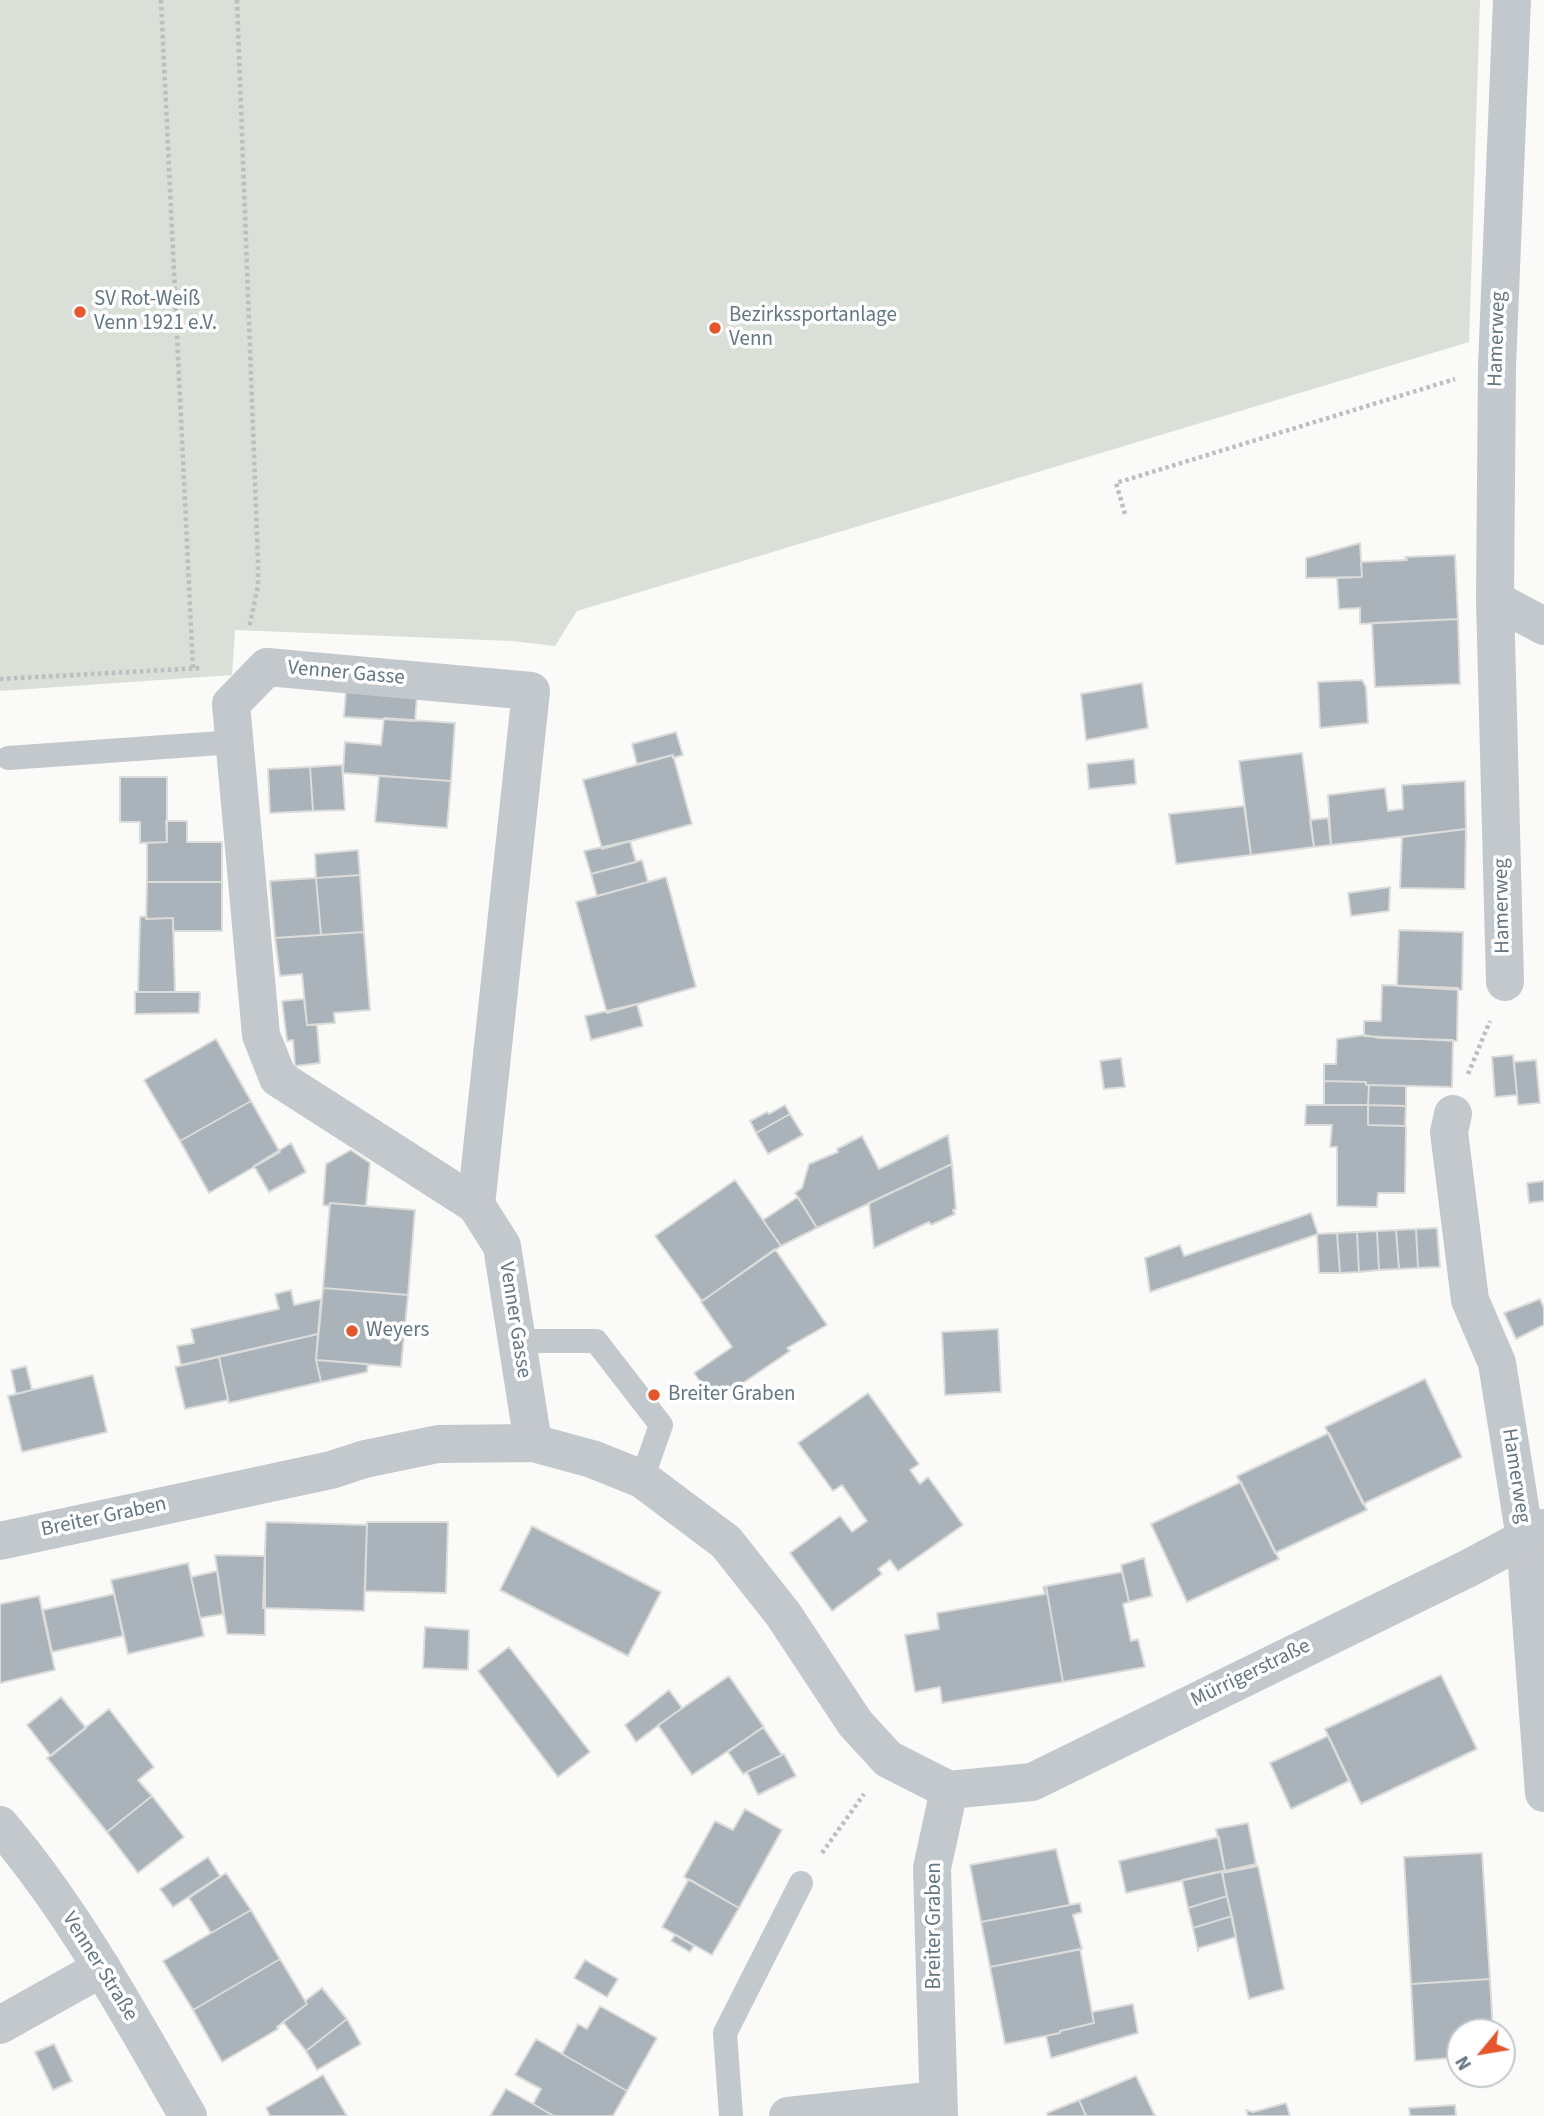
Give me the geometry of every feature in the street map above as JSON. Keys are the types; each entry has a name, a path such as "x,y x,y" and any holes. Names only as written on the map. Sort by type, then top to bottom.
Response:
{"street":[{"name":"Hamerweg","path":"1505,982 1495,600 1497,366 1511,0"},
{"path":"1495,600 1544,626"},
{"name":"Venner Gasse","path":"476,1205 531,691 267,667 231,704 261,1035 278,1077 476,1205 502,1246 533,1443"},
{"name":"Hamerweg","path":"1453,1114 1449,1132 1470,1300 1497,1363 1535,1533 1544,1793"},
{"name":"Breiter Graben","path":"0,1541 331,1470 365,1459 438,1444 533,1443 592,1459 642,1479 726,1542 783,1614 855,1723 888,1759 949,1790 932,1868 938,2108"},
{"name":"Mürrigerstraße","path":"949,1790 1032,1782 1535,1533"},
{"name":"Venner Straße","path":"0,1825 29,1859 102,1968 188,2116"},
{"path":"0,2025 102,1968"},
{"path":"788,2116 938,2108"}],"lane":[{"path":"8,758 235,742"},
{"path":"517,1341 596,1341 661,1425 642,1479"},
{"path":"731,2116 725,2033 801,1883"}],"path":[{"path":"161,0 192,668"},
{"path":"237,0 258,574 258,586 246,639"},
{"path":"1125,514 1116,483 1497,366"},
{"path":"0,679 201,668 220,685 231,704"},
{"name":"Hamerweg","path":"1453,1114 1505,982"},
{"path":"801,1883 888,1759"}],"shaded area":[{"name":"Bezirkssportanlage Venn","path":"0,0 1480,0 1469,342 577,611 555,646 512,641 235,630 232,675 0,691"}],"building":[{"path":"1360,543 1362,577 1306,578 1306,558"},
{"path":"1455,555 1458,619 1360,624 1360,608 1339,609 1337,578 1362,577 1361,562"},
{"path":"1458,619 1460,684 1375,687 1372,623"},
{"path":"1362,680 1366,687 1368,723 1320,728 1318,682"},
{"path":"1142,683 1148,728 1086,740 1081,694"},
{"path":"346,690 417,697 415,721 344,717"},
{"path":"384,718 455,723 451,781 343,773 345,742 381,745"},
{"path":"676,732 683,755 637,764 632,744"},
{"path":"1302,753 1314,847 1251,855 1239,761"},
{"path":"673,755 692,824 602,849 583,780"},
{"path":"1134,759 1136,784 1089,789 1087,764"},
{"path":"342,765 345,810 313,811 310,767"},
{"path":"310,767 313,811 270,813 268,769"},
{"path":"379,776 451,781 447,828 375,822"},
{"path":"120,777 167,777 167,842 140,843 140,822 120,822"},
{"path":"1465,781 1466,829 1331,845 1328,795 1385,788 1388,811 1403,809 1402,785"},
{"path":"1244,806 1251,855 1176,864 1169,814"},
{"path":"1328,818 1331,845 1314,847 1310,820"},
{"path":"166,821 187,821 187,842 222,842 222,882 147,882 147,843 167,842"},
{"path":"1466,829 1465,889 1400,888 1402,837"},
{"path":"630,841 636,862 591,874 584,851"},
{"path":"358,850 360,875 316,878 315,854"},
{"path":"642,860 648,882 597,896 591,874"},
{"path":"360,875 364,932 321,935 316,878"},
{"path":"666,877 696,987 607,1013 576,902"},
{"path":"316,878 321,935 275,938 270,881"},
{"path":"147,882 222,882 222,931 173,931 173,918 146,919"},
{"path":"1390,887 1389,911 1351,916 1348,893"},
{"path":"147,916 146,919 173,918 175,992 138,992 140,917"},
{"path":"1399,930 1463,932 1462,990 1397,986"},
{"path":"364,932 370,1010 334,1013 335,1023 307,1025 302,974 280,976 275,938"},
{"path":"1382,985 1458,988 1457,1041 1364,1036 1364,1021 1381,1021"},
{"path":"135,992 200,992 199,1013 135,1014"},
{"path":"304,999 307,1025 317,1025 320,1063 295,1066 293,1040 287,1041 282,1001"},
{"path":"637,1004 643,1026 591,1040 585,1016"},
{"path":"1364,1035 1453,1040 1452,1087 1324,1081 1324,1064 1336,1064 1337,1039"},
{"path":"216,1039 251,1101 180,1141 144,1080"},
{"path":"1513,1055 1517,1095 1495,1097 1492,1057"},
{"path":"1121,1058 1125,1087 1104,1089 1100,1061"},
{"path":"1536,1060 1540,1103 1518,1105 1514,1062"},
{"path":"1324,1081 1366,1082 1366,1085 1369,1085 1368,1105 1324,1105"},
{"path":"1369,1085 1406,1086 1406,1106 1368,1105"},
{"path":"251,1101 280,1152 209,1193 180,1141"},
{"path":"785,1105 790,1114 756,1133 750,1121"},
{"path":"1306,1105 1368,1105 1368,1125 1406,1126 1405,1193 1378,1193 1377,1207 1337,1206 1337,1147 1330,1147 1332,1125 1305,1125"},
{"path":"1368,1105 1406,1106 1405,1126 1368,1125"},
{"path":"790,1114 803,1135 768,1154 756,1133"},
{"path":"948,1135 952,1164 817,1228 795,1193 802,1188 809,1164 838,1152 837,1149 862,1136 879,1169"},
{"path":"291,1143 306,1172 269,1192 254,1166"},
{"path":"351,1150 370,1163 366,1206 330,1203 329,1206 323,1205 326,1164"},
{"path":"952,1164 955,1214 931,1225 929,1222 874,1248 869,1203"},
{"path":"735,1180 781,1246 702,1301 655,1236"},
{"path":"1544,1181 1544,1201 1529,1203 1527,1183"},
{"path":"798,1197 817,1228 781,1246 763,1220"},
{"path":"330,1203 415,1210 408,1295 323,1288"},
{"path":"1311,1213 1318,1234 1150,1292 1145,1258 1180,1245 1184,1256"},
{"path":"1437,1228 1440,1267 1418,1268 1416,1229"},
{"path":"1416,1229 1418,1268 1399,1269 1396,1230"},
{"path":"1396,1230 1399,1269 1379,1270 1377,1231"},
{"path":"1377,1231 1379,1270 1359,1272 1357,1232"},
{"path":"1357,1232 1359,1272 1340,1273 1337,1233"},
{"path":"1337,1233 1340,1273 1319,1273 1317,1234"},
{"path":"775,1249 827,1325 787,1348 790,1351 715,1402 694,1373 732,1347 701,1302"},
{"path":"323,1288 408,1295 401,1367 316,1360"},
{"path":"291,1290 294,1305 321,1299 318,1334 181,1365 177,1346 194,1343 191,1329 279,1309 275,1294"},
{"path":"1540,1299 1544,1308 1544,1325 1516,1339 1504,1313"},
{"path":"998,1329 1001,1392 945,1395 942,1332"},
{"path":"318,1334 316,1360 321,1382 229,1403 219,1357"},
{"path":"219,1357 228,1400 185,1409 175,1367"},
{"path":"316,1360 368,1364 367,1372 321,1382"},
{"path":"26,1366 32,1390 16,1394 11,1370"},
{"path":"93,1375 107,1432 22,1452 8,1396"},
{"path":"1425,1379 1462,1457 1363,1504 1325,1427"},
{"path":"868,1393 919,1464 910,1470 920,1484 928,1477 963,1525 898,1571 890,1560 878,1569 882,1574 832,1611 790,1553 840,1516 852,1532 867,1521 842,1485 833,1491 798,1443"},
{"path":"1329,1433 1367,1510 1275,1553 1237,1476"},
{"path":"1241,1482 1279,1559 1187,1602 1151,1524"},
{"path":"266,1522 367,1525 364,1611 263,1608"},
{"path":"367,1522 448,1522 446,1593 365,1591"},
{"path":"532,1526 661,1592 628,1656 500,1590"},
{"path":"215,1555 265,1556 265,1635 227,1634"},
{"path":"1144,1558 1152,1596 1129,1602 1121,1565"},
{"path":"188,1563 204,1636 128,1654 111,1580"},
{"path":"217,1571 223,1614 200,1618 191,1577"},
{"path":"1122,1572 1129,1602 1123,1604 1131,1641 1138,1639 1145,1667 1063,1682 1046,1586"},
{"path":"1046,1586 1063,1682 942,1703 940,1687 915,1692 905,1635 939,1629 937,1613 1045,1594 1043,1587"},
{"path":"114,1594 123,1636 52,1652 43,1610"},
{"path":"39,1596 55,1670 0,1683 0,1604"},
{"path":"425,1627 469,1630 468,1670 423,1668"},
{"path":"509,1647 590,1752 558,1777 478,1671"},
{"path":"1441,1675 1477,1749 1361,1804 1325,1729"},
{"path":"729,1676 764,1727 692,1775 658,1725"},
{"path":"669,1690 682,1708 636,1742 625,1725"},
{"path":"61,1697 86,1728 51,1756 27,1725"},
{"path":"109,1709 154,1767 138,1780 152,1796 107,1832 47,1758"},
{"path":"763,1727 782,1755 743,1774 728,1752"},
{"path":"1328,1736 1349,1781 1291,1809 1270,1763"},
{"path":"784,1754 796,1776 758,1795 747,1772"},
{"path":"152,1796 184,1837 138,1873 107,1832"},
{"path":"745,1809 782,1830 739,1908 684,1877 715,1821 733,1830"},
{"path":"1248,1823 1256,1864 1225,1871 1216,1829"},
{"path":"1219,1837 1225,1871 1126,1893 1119,1861"},
{"path":"1056,1849 1070,1905 981,1922 970,1865"},
{"path":"1482,1853 1490,1979 1411,1984 1404,1857"},
{"path":"208,1857 220,1876 173,1907 160,1889"},
{"path":"1258,1866 1284,1989 1249,1999 1222,1873"},
{"path":"1222,1871 1227,1896 1188,1908 1182,1880"},
{"path":"226,1873 251,1910 211,1933 189,1898"},
{"path":"689,1879 739,1908 712,1955 662,1927"},
{"path":"1227,1896 1232,1916 1193,1928 1188,1908"},
{"path":"1080,1903 1082,1912 1073,1915 1082,1949 990,1967 981,1922"},
{"path":"251,1910 280,1959 193,2010 163,1961"},
{"path":"1232,1916 1236,1937 1199,1948 1198,1951 1193,1928"},
{"path":"675,1935 694,1946 690,1952 671,1941"},
{"path":"1080,1949 1094,2023 1005,2044 990,1967"},
{"path":"280,1959 307,2004 277,2027 278,2029 222,2062 193,2010"},
{"path":"585,1960 618,1979 607,1997 574,1978"},
{"path":"1490,1979 1492,2018 1446,2018 1446,2058 1415,2061 1411,1984"},
{"path":"322,1988 347,2019 306,2051 283,2022 307,2004 305,2001"},
{"path":"1133,2004 1138,2033 1051,2058 1046,2036 1094,2023 1092,2012"},
{"path":"600,2006 657,2038 627,2091 562,2054 578,2024 587,2029"},
{"path":"347,2019 361,2044 317,2070 306,2051"},
{"path":"536,2039 627,2091 613,2116 554,2116 533,2104 541,2089 515,2075"},
{"path":"54,2044 72,2081 53,2090 35,2052"},
{"path":"323,2075 347,2116 270,2116 266,2108"},
{"path":"1136,2076 1155,2116 1086,2116 1079,2100"},
{"path":"506,2089 533,2104 554,2116 490,2116"},
{"path":"1079,2100 1086,2116 1048,2116 1047,2113"},
{"path":"1286,2103 1290,2116 1248,2116 1246,2110 1253,2112"},
{"path":"1455,2105 1456,2116 1410,2116 1409,2108"}],"place":[{"name":"SV Rot-Weiß Venn 1921 e.V.","path":"80,312"},
{"name":"Bezirkssportanlage Venn","path":"715,328"},
{"name":"Weyers","path":"352,1331"},
{"name":"Breiter Graben","path":"654,1395"}]}
